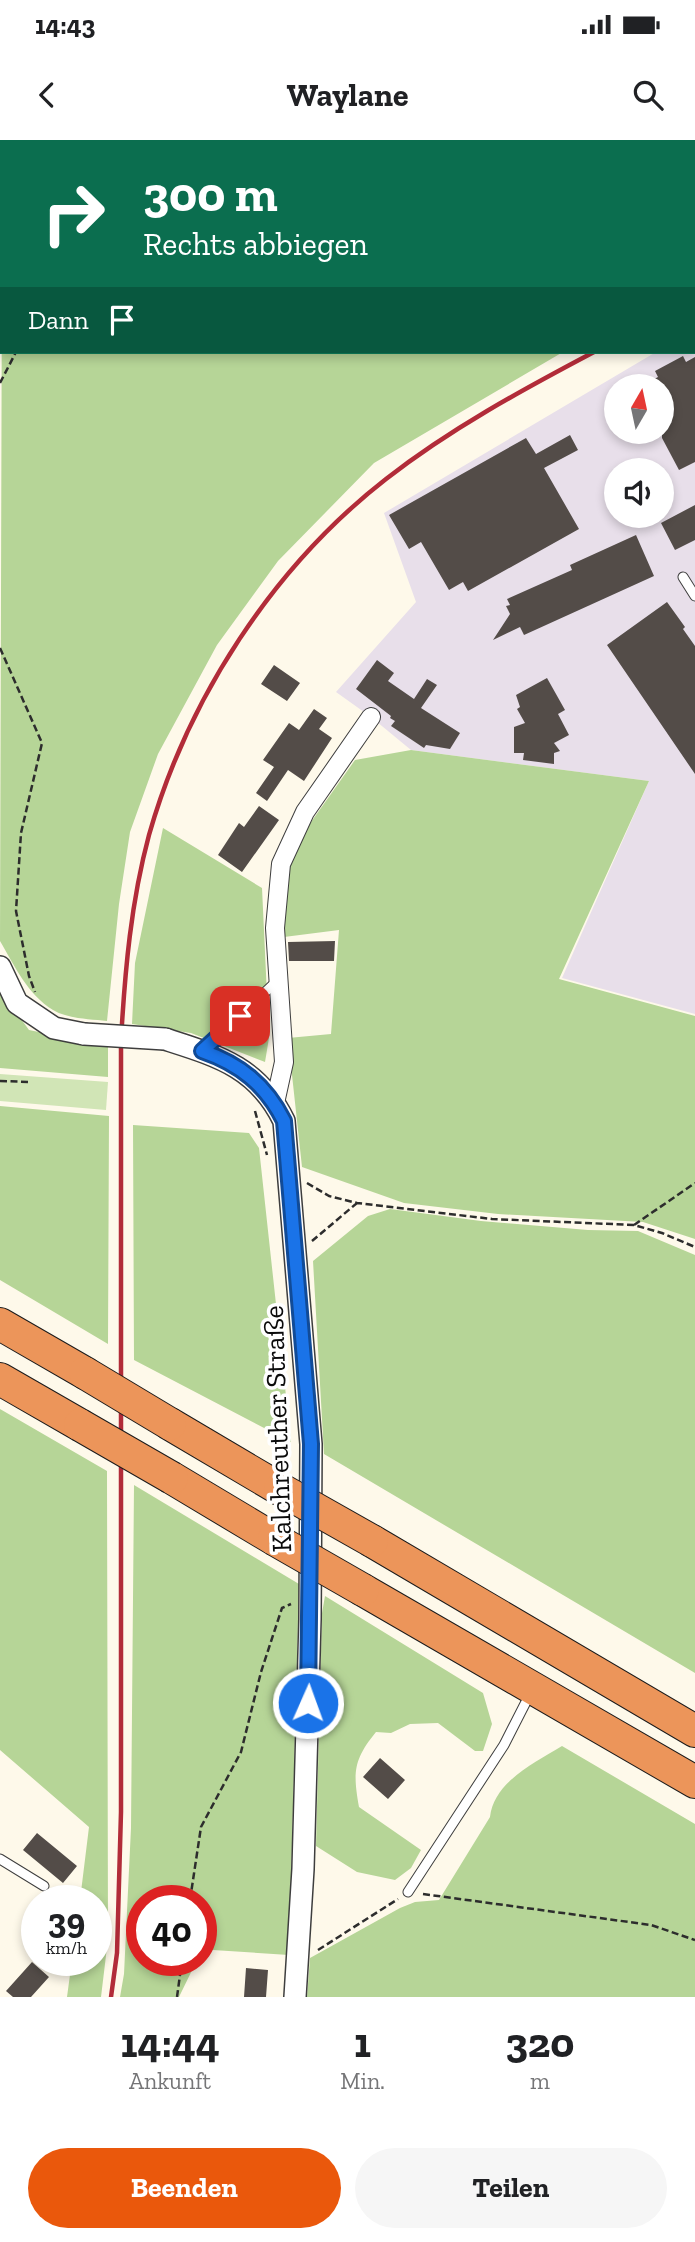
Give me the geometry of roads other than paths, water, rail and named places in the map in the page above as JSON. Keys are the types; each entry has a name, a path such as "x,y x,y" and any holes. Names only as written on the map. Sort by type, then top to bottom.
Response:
{"highway":[{"path":"0,1324 695,1731"},
{"path":"0,1378 695,1782"}],"street":[{"path":"275,1103 284,1062 275,928 281,864 305,812 371,717"},
{"name":"Kalchreuther Straße","path":"0,967 17,1003 54,1028 84,1034 165,1039 227,1059 253,1077 275,1103 284,1121 311,1444 309,1675 303,1868 295,1997"}],"lane":[{"path":"683,577 695,596"},
{"path":"202,1051 277,981"},
{"path":"408,1892 504,1745 533,1688"},
{"path":"0,1859 42,1885"}],"railway":[{"path":"111,1997 117,1953 121,1812 121,1040 130,936 149,835 166,784 211,685 272,594 307,552 345,514 386,479 435,443 590,354"}]}
